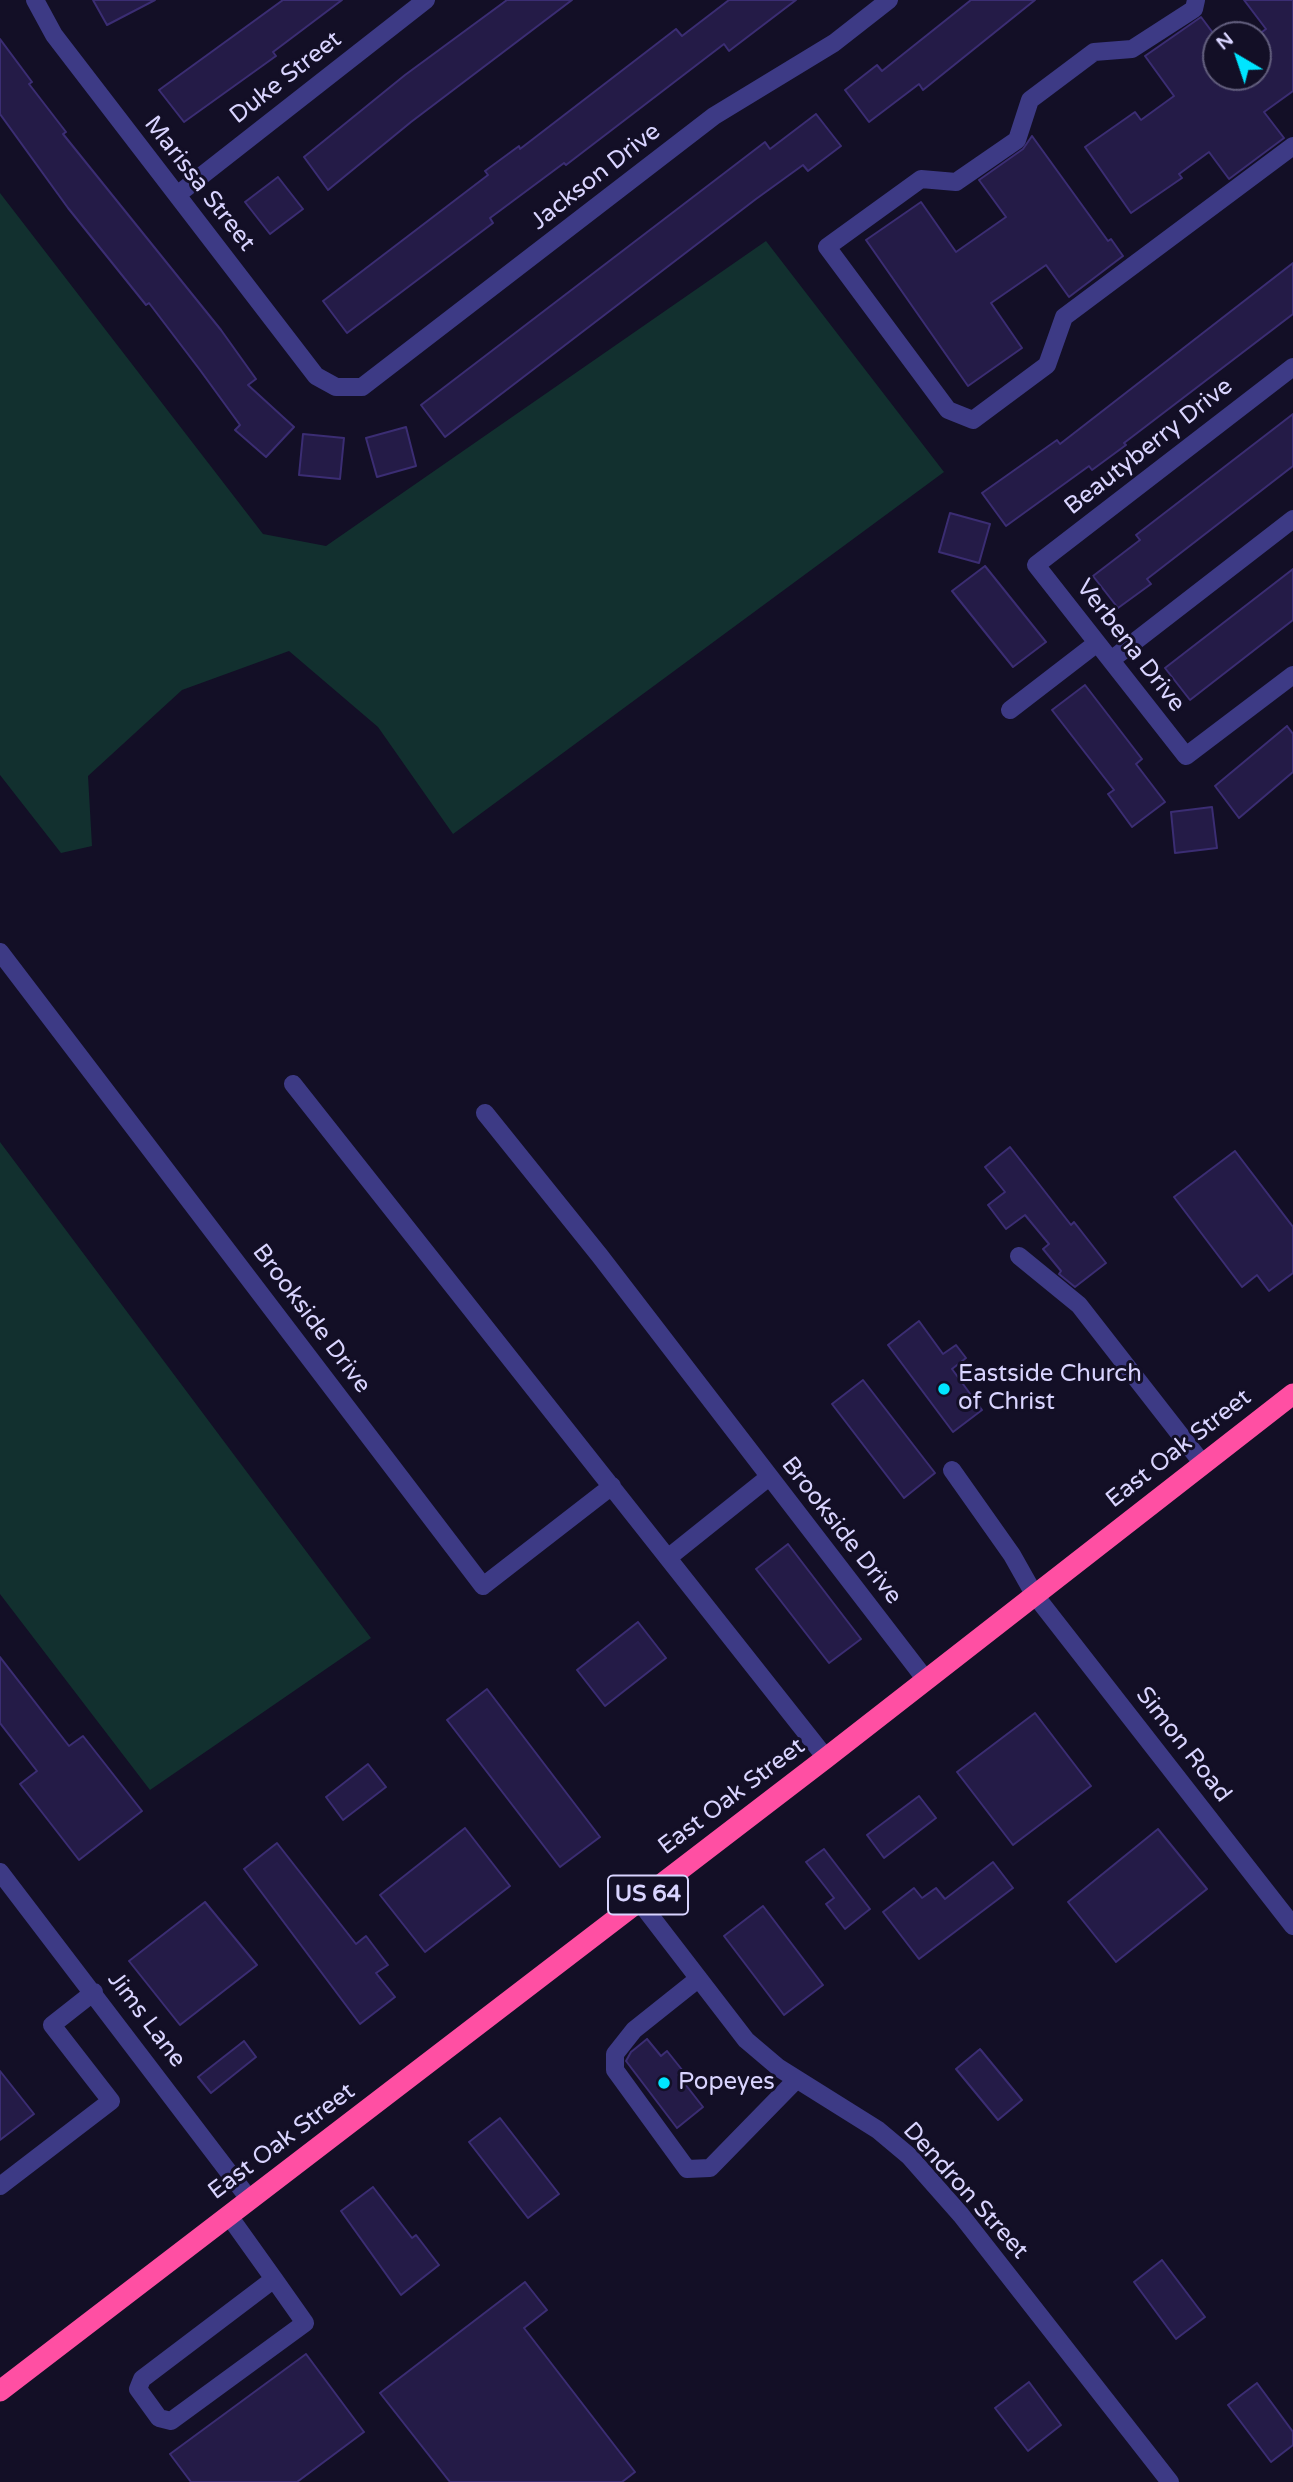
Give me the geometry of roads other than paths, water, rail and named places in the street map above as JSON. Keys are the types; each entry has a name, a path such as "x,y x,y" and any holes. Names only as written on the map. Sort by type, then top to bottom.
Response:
{"highway":[{"name":"East Oak Street","path":"1,2389 827,1758 1034,1594 1293,1395"}],"street":[{"name":"Marissa Street","path":"35,0 54,35 316,376 336,387"},
{"name":"Duke Street","path":"177,195 426,0"},
{"name":"Jackson Drive","path":"336,387 362,387 380,377 714,116 834,43 889,0"},
{"path":"1196,0 1194,9 1132,49 1094,52 1030,100 1017,140 956,181 921,179 827,247 948,410 973,420 1047,365 1063,317 1293,146"},
{"name":"Beautyberry Drive","path":"1036,565 1293,367"},
{"path":"1111,660 1293,519"},
{"name":"Verbena Drive","path":"1036,565 1186,756 1293,675"},
{"path":"1010,710 1097,643"},
{"name":"Brookside Drive","path":"0,952 483,1586 612,1486"},
{"path":"293,1084 827,1758"},
{"name":"Brookside Drive","path":"485,1113 600,1256 926,1680"},
{"path":"1019,1256 1079,1305 1203,1464"},
{"name":"Simon Road","path":"952,1470 1012,1555 1034,1594 1293,1926"},
{"path":"668,1557 769,1478"},
{"name":"Jims Lane","path":"0,1872 250,2200"},
{"name":"Dendron Street","path":"639,1902 746,2040 796,2080 878,2130 909,2156 970,2226 1170,2482"},
{"path":"698,1979 634,2030 615,2054 615,2070 687,2169 710,2168 796,2080"},
{"path":"0,2186 111,2101 52,2025 94,1992"},
{"path":"229,2216 274,2279 305,2323 171,2421 159,2418 138,2389 142,2379 274,2279"}],"place":[{"name":"Eastside Church of Christ","path":"944,1389"},
{"name":"Popeyes","path":"664,2083"}]}
